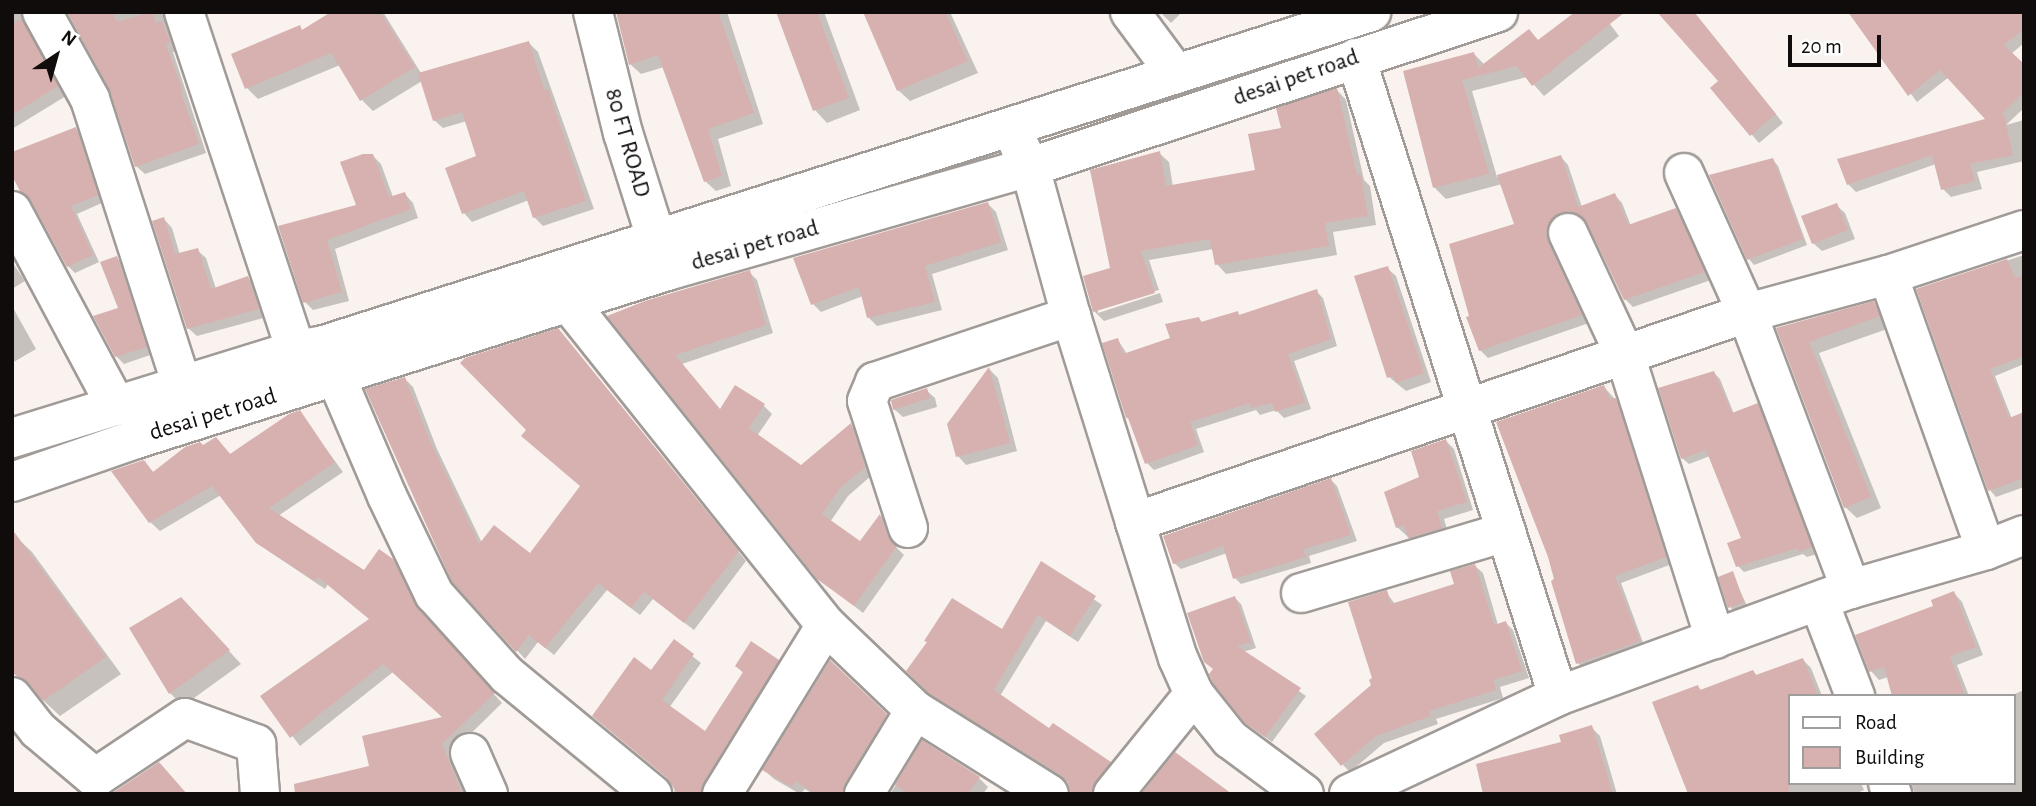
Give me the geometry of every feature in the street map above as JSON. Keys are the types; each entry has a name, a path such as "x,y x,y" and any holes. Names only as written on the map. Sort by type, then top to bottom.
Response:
{"street":[{"path":"42,12 90,99 182,385"},
{"path":"184,12 296,350"},
{"name":"80 FT ROAD","path":"593,12 622,133 661,255"},
{"path":"1130,12 1176,74"},
{"name":"desai pet road","path":"12,482 568,302 661,255 1011,128 1371,12"},
{"name":"desai pet road","path":"12,438 296,350 324,345 661,255 1030,167 1497,12"},
{"path":"1356,58 1558,696"},
{"path":"1011,128 1030,167 1071,316 1178,658 1194,694 1230,739 1304,794"},
{"path":"1684,173 1747,313 1835,596 1855,694"},
{"path":"12,211 116,406"},
{"path":"1135,522 1747,313 1888,275 2024,230"},
{"path":"1568,233 1625,355 1715,639"},
{"path":"1888,275 1986,550"},
{"path":"568,302 826,625 915,710 1049,794"},
{"path":"908,528 867,401 875,382 1071,316"},
{"path":"336,377 387,496 434,594 507,675 652,794"},
{"path":"1301,593 1506,532"},
{"path":"1349,794 1558,696 1835,596 1986,550 2024,535"},
{"path":"722,794 826,625"},
{"path":"1113,794 1194,694"},
{"path":"12,697 38,730 95,778 185,718 256,744 260,794"},
{"path":"864,794 915,710"},
{"path":"470,753 488,794"}],"building":[{"path":"67,12 112,12 117,22 152,12 156,23 162,21 170,42 166,44 199,144 135,167 109,89"},
{"path":"331,12 380,12 415,67 360,101 331,53 245,89 231,54 300,25 302,30"},
{"path":"616,12 718,12 754,113 708,129 722,176 704,182 658,55 629,65"},
{"path":"776,12 817,12 849,98 813,111"},
{"path":"863,12 945,12 968,61 897,91"},
{"path":"1575,12 1625,12 1532,86 1517,66 1462,80 1489,174 1433,188 1403,71 1474,52 1478,68 1529,29 1538,40"},
{"path":"1657,12 1694,12 1776,114 1750,136 1710,88 1718,81"},
{"path":"1848,12 2024,12 2024,29 2004,45 2024,64 2024,92 2001,115 2004,115 2013,155 1970,164 1975,181 1941,190 1932,155 1847,185 1837,159 1985,119 1940,70 1908,96"},
{"path":"22,19 58,86 12,115 12,24"},
{"path":"529,41 544,90 548,89 586,201 533,218 524,191 462,214 445,168 476,156 462,112 433,121 418,73"},
{"path":"1337,88 1357,175 1361,175 1368,216 1325,223 1329,246 1215,265 1210,239 1141,251 1155,293 1093,312 1083,276 1110,268 1090,170 1160,151 1166,186 1255,170 1248,134 1281,128 1276,108"},
{"path":"76,127 98,195 71,206 93,255 67,267 31,201 20,191 12,176 12,152"},
{"path":"363,154 373,154 389,197 405,192 411,209 327,240 342,292 303,303 278,226 356,205 340,162"},
{"path":"1561,155 1578,207 1615,193 1628,225 1676,208 1705,272 1624,300 1587,223 1571,211 1559,213 1550,221 1546,232 1548,242 1582,315 1479,351 1466,317 1469,316 1449,244 1514,224 1497,175"},
{"path":"1773,158 1803,239 1747,260 1709,175"},
{"path":"988,202 1001,242 925,266 935,302 867,318 859,287 811,305 793,258"},
{"path":"1837,203 1848,230 1812,244 1801,216"},
{"path":"164,217 175,254 198,248 211,289 248,276 259,309 187,329 152,221"},
{"path":"117,256 147,347 115,357 93,316 118,308 100,262"},
{"path":"2007,259 2015,278 2024,275 2024,356 1990,369 2009,418 2024,412 2024,478 1988,491 1916,289"},
{"path":"1388,266 1424,373 1396,383 1393,376 1387,378 1354,276"},
{"path":"750,270 766,325 675,355 720,409 735,385 765,404 749,428 801,465 851,423 865,467 840,488 822,514 860,541 880,514 887,535 897,546 854,606 817,579 607,316 645,301"},
{"path":"1317,289 1331,339 1288,354 1305,402 1275,412 1272,403 1251,408 1250,403 1190,422 1198,445 1145,464 1126,418 1102,343 1118,338 1123,354 1170,338 1165,324 1199,317 1201,322 1238,311 1239,315"},
{"path":"1874,301 1880,316 1809,342 1871,497 1844,508 1776,328"},
{"path":"558,328 739,551 684,623 644,592 631,608 598,583 545,648 529,635 516,652 452,582 365,389 405,377 429,439 479,544 494,525 530,553 580,486 521,436 526,430 460,363 465,358"},
{"path":"989,367 1010,443 956,457 947,424"},
{"path":"1714,371 1732,413 1758,403 1812,547 1799,552 1798,548 1736,567 1727,543 1741,538 1706,450 1681,459 1658,388"},
{"path":"1604,385 1610,399 1616,398 1666,557 1615,576 1640,641 1576,664 1551,581 1554,579 1548,557 1496,422"},
{"path":"927,388 930,398 893,410 891,400"},
{"path":"300,410 335,462 269,508 364,570 379,549 393,559 418,608 495,693 442,744 462,794 295,794 294,784 369,766 362,736 442,717 383,664 290,738 260,696 369,619 318,577 315,581 256,543 212,486 149,523 111,471 144,460 153,472 185,447 200,442 203,445 216,437 230,454 289,414"},
{"path":"1446,439 1467,502 1437,511 1442,528 1408,538 1404,525 1396,528 1384,492 1419,477 1411,451"},
{"path":"1331,478 1351,535 1303,549 1306,557 1233,579 1223,546 1173,564 1163,536"},
{"path":"12,529 106,657 43,701 29,683 12,673"},
{"path":"1041,561 1096,596 1070,636 1038,615 994,690 1049,728 1053,723 1111,762 1096,781 1092,794 1071,794 1068,783 1061,775 928,693 906,671 927,642 924,641 952,598 1002,629"},
{"path":"1475,564 1494,625 1506,621 1522,671 1493,680 1496,690 1429,711 1431,716 1376,736 1341,766 1314,734 1371,685 1369,680 1372,678 1348,602 1387,590 1391,604 1454,584 1450,571"},
{"path":"1733,571 1744,602 1728,608 1718,577"},
{"path":"1954,591 1976,647 1950,656 1964,694 1891,694 1884,667 1869,672 1855,635 1933,606 1931,600"},
{"path":"1235,596 1251,642 1237,646 1301,688 1265,737 1245,723 1213,683 1209,674 1213,669 1204,662 1187,613"},
{"path":"181,597 230,650 169,694 129,628"},
{"path":"674,639 694,654 662,700 705,731 743,672 735,666 751,641 779,660 703,783 700,794 678,794 666,777 592,716 634,657 651,670"},
{"path":"1803,658 1817,694 1787,694 1789,794 1688,794 1652,702 1698,685 1700,690 1753,670 1756,675"},
{"path":"830,660 887,714 845,783 842,794 815,794 796,781 792,787 762,770"},
{"path":"1592,725 1613,794 1483,794 1476,764 1561,742 1559,735"},
{"path":"922,740 980,777 968,794 908,794 895,785"},
{"path":"1175,752 1232,794 1141,794"},
{"path":"159,762 187,794 111,794"}]}
